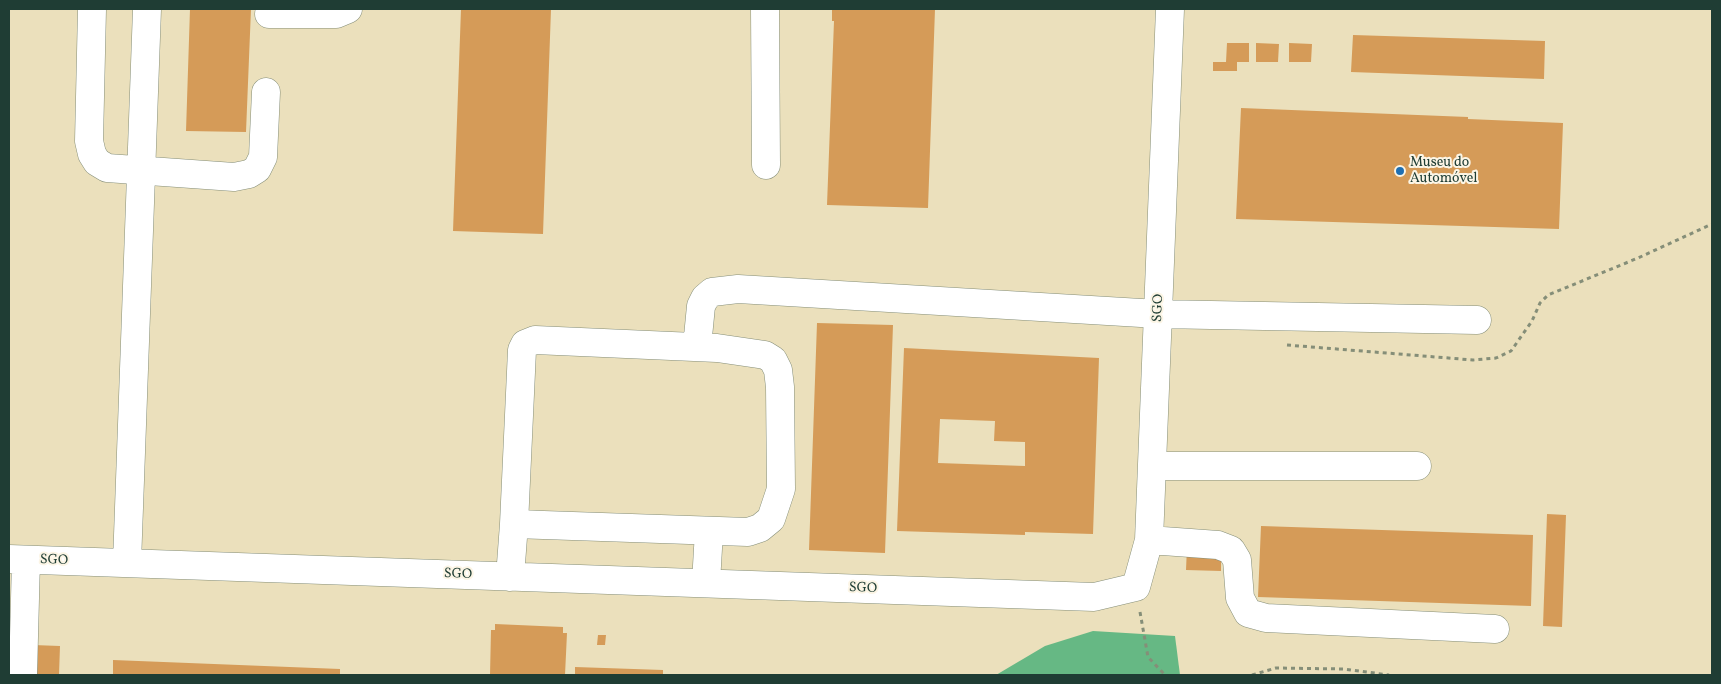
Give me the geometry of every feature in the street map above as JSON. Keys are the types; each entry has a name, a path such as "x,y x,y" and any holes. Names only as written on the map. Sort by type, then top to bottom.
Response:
{"lane":[{"path":"92,9 89,141 92,154 97,162 107,168 141,172 234,177 249,174 257,168 263,157 266,92"},
{"path":"127,564 147,9"},
{"path":"268,14 336,14 348,9"},
{"path":"765,9 766,165"},
{"name":"SGO","path":"17,560 1094,597 1136,587 1149,540 1170,9"},
{"path":"697,347 701,306 712,292 724,290 1158,314 1478,320"},
{"path":"510,577 522,357 525,344 535,340 697,347 765,355 773,360 778,370 780,387 781,489 771,519 760,528 748,532 514,524"},
{"path":"1152,466 1417,466"},
{"path":"706,584 709,531"},
{"path":"1149,540 1218,546 1231,550 1236,560 1240,598 1248,613 1266,618 1495,629"},
{"path":"17,560 24,675"}],"path":[{"path":"1136,587 1148,657 1165,675"},
{"path":"1252,675 1276,668 1344,669 1389,675"}],"green space":[{"path":"1093,631 1175,636 1180,675 996,675 1045,646"}],"building":[{"path":"190,9 251,9 246,132 186,131"},
{"path":"461,9 551,9 543,234 453,231"},
{"path":"832,9 935,9 928,208 827,205 834,21 832,21"},
{"path":"1353,35 1545,41 1544,79 1351,72"},
{"path":"1227,43 1249,43 1249,62 1237,62 1237,71 1213,71 1213,62 1226,62"},
{"path":"1256,43 1279,44 1278,62 1256,62"},
{"path":"1289,43 1312,44 1311,62 1289,62"},
{"name":"Museu do Automóvel","path":"1241,108 1468,117 1468,119 1563,123 1559,229 1236,219"},
{"path":"817,323 893,325 885,553 809,550"},
{"path":"904,348 1099,358 1093,534 1025,532 1025,535 897,531","holes":["940,419 995,421 994,441 1025,442 1025,466 938,463"]},
{"path":"1547,514 1566,515 1562,627 1543,626"},
{"path":"1261,526 1533,535 1531,606 1258,597"},
{"path":"1187,547 1221,548 1221,571 1186,570"},
{"path":"495,624 563,627 563,633 567,633 565,675 490,675 491,630 495,630"},
{"path":"598,635 606,635 605,645 597,645"},
{"path":"33,645 60,646 59,675 32,675"},
{"path":"113,660 340,669 340,675 113,675"},
{"path":"575,667 663,670 663,675 575,675"}],"place":[{"name":"Museu do Automóvel","path":"1400,171"}]}
